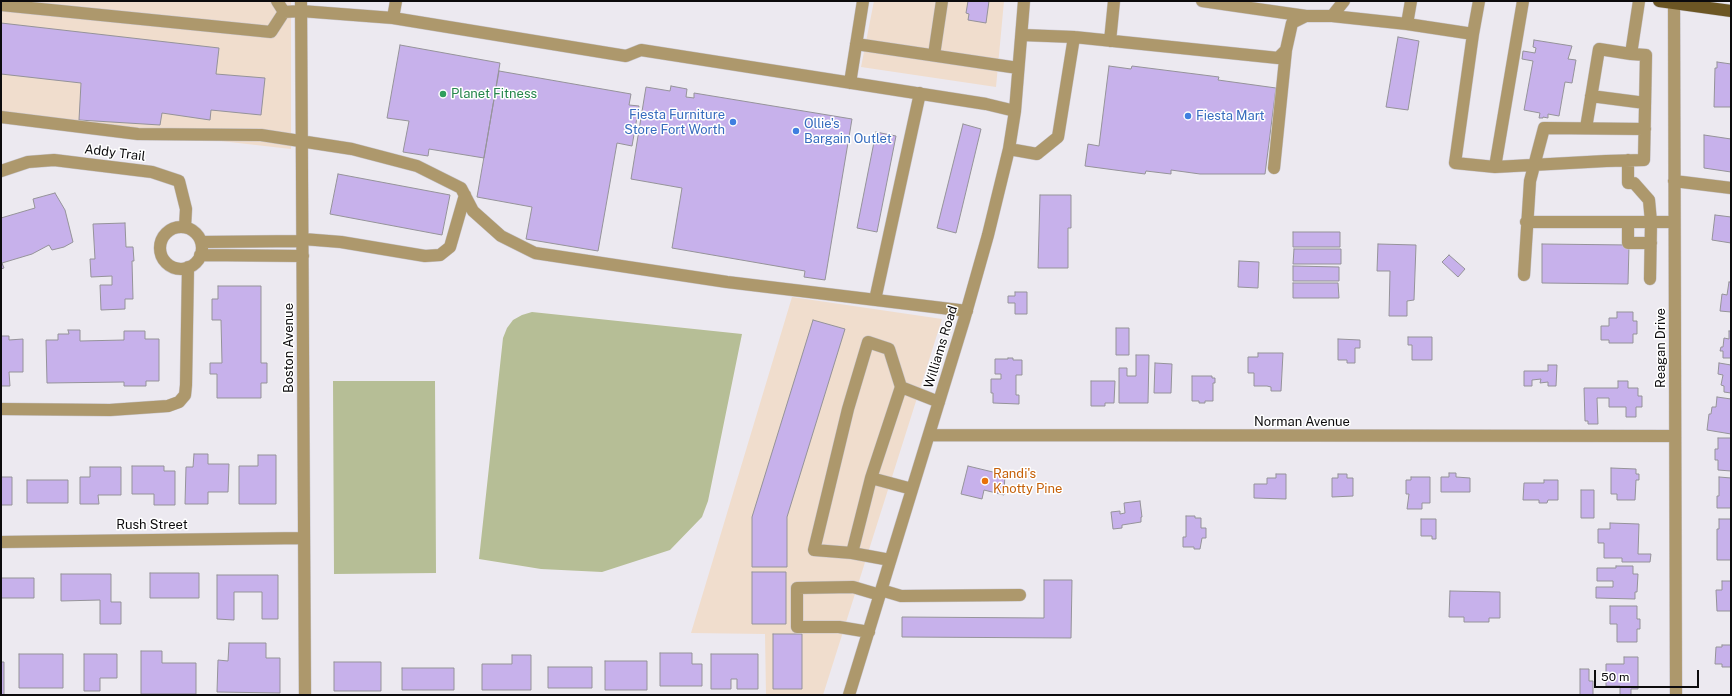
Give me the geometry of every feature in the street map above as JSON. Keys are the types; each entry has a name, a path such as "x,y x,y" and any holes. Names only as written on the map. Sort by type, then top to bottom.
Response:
{"main road":[{"path":"1658,1 1731,11"}],"street":[{"path":"278,1 284,12"},
{"path":"393,18 396,1"},
{"path":"850,82 863,1"},
{"path":"934,56 942,1"},
{"name":"Williams Road","path":"849,695 967,311 988,235 1009,150 1015,110 1024,1"},
{"path":"1110,40 1114,1"},
{"path":"1202,1 1227,3 1306,16 1332,16 1407,24 1473,34"},
{"path":"1332,16 1344,1"},
{"path":"1407,24 1410,1"},
{"path":"1479,1 1455,162 1495,167 1644,160 1646,56 1599,49 1586,128"},
{"path":"1495,167 1523,1"},
{"path":"1631,54 1639,1"},
{"name":"Reagan Drive","path":"1674,2 1676,695"},
{"path":"1,6 14,3 271,32 284,12 301,6 393,18 626,56 641,50 850,82 1015,110"},
{"name":"Boston Avenue","path":"301,6 305,695"},
{"path":"1274,168 1286,50 1292,23 1306,16"},
{"path":"1022,35 1110,40 1278,58 1286,50"},
{"path":"1009,150 1037,154 1058,137 1074,37"},
{"path":"856,44 1018,68"},
{"path":"875,300 920,94"},
{"path":"1591,96 1645,103"},
{"path":"1,117 138,134 261,135 352,148 417,166 461,188 473,211 501,236 535,253 727,282 967,311"},
{"path":"1524,275 1526,222 1530,181 1544,128 1644,129"},
{"name":"Addy Trail","path":"1,171 28,162 54,160 152,172 180,181 186,209 185,227"},
{"path":"1628,160 1628,183 1634,183 1649,200 1651,222 1650,279"},
{"path":"1674,181 1731,188"},
{"path":"201,242 302,240 341,242 425,256 440,255 450,247 465,195"},
{"path":"1526,222 1674,222"},
{"path":"1628,222 1628,242 1651,243"},
{"path":"178,227 185,227 196,233 201,242 200,255 194,264 188,267 182,268 169,264 161,253 162,240 166,234 178,227"},
{"path":"200,255 303,256"},
{"path":"1,409 110,410 168,406 179,402 185,395 186,385 188,267"},
{"path":"852,553 871,478 901,387 889,349 868,342 848,409 814,550 852,553 890,560"},
{"path":"901,387 939,402"},
{"name":"Norman Avenue","path":"929,435 1675,436"},
{"path":"871,478 912,489"},
{"name":"Rush Street","path":"1,542 304,538"},
{"path":"869,632 839,627 797,627 797,588 853,587 901,596 1020,594"}],"shaded area":[{"path":"1,1 291,1 291,149 1,116"},
{"path":"874,1 1004,1 996,87 861,67"},
{"path":"792,297 942,319 823,695 766,695 765,634 691,633"}],"green space":[{"path":"532,312 742,334 708,501 702,517 670,550 602,572 541,569 479,559 503,338 507,328 513,320"},
{"path":"333,381 435,381 436,573 334,574"}],"building":[{"path":"968,1 989,1 986,23 968,20 969,14 966,13"},
{"path":"1,23 219,48 216,74 265,78 261,115 211,110 210,120 162,113 160,125 79,120 81,83 1,74"},
{"path":"1398,37 1419,41 1408,110 1386,107"},
{"path":"1534,40 1572,46 1568,59 1576,60 1572,83 1565,82 1559,116 1548,114 1548,118 1539,118 1540,113 1524,110 1533,61 1522,59 1523,51 1535,53 1536,48 1533,47"},
{"name":"Planet Fitness","path":"400,45 500,63 484,158 429,149 428,156 403,152 409,121 387,118"},
{"path":"1717,62 1731,64 1731,107 1714,107 1715,68 1717,68"},
{"name":"Fiesta Mart","path":"1109,66 1131,69 1132,66 1219,77 1218,80 1276,88 1265,174 1200,174 1171,170 1171,174 1146,171 1145,174 1085,166 1088,144 1099,146"},
{"path":"499,71 631,94 629,105 639,106 632,146 617,143 598,251 526,239 532,207 477,197"},
{"path":"671,86 687,89 686,97 694,98 694,93 852,119 825,280 804,277 805,271 672,248 682,188 631,179 646,87 670,91"},
{"path":"963,124 981,129 956,233 937,228"},
{"path":"876,132 896,136 877,232 857,228"},
{"path":"1704,135 1731,139 1731,172 1704,168"},
{"path":"338,174 450,195 442,235 330,214"},
{"path":"55,193 65,210 73,242 64,247 52,250 49,245 32,254 2,263 4,268 1,269 1,218 35,208 33,199"},
{"path":"1040,195 1071,195 1071,228 1068,228 1068,268 1038,268"},
{"path":"1715,215 1731,217 1731,243 1712,240"},
{"path":"125,223 126,247 133,247 133,299 125,299 125,309 101,310 100,285 112,285 112,276 91,277 90,259 95,259 93,224"},
{"path":"1293,232 1340,232 1340,247 1293,247"},
{"path":"1378,244 1416,245 1414,300 1407,301 1407,316 1389,316 1390,271 1377,271"},
{"path":"1542,244 1629,245 1628,284 1542,283"},
{"path":"1294,249 1341,249 1341,264 1293,264"},
{"path":"1449,255 1465,269 1458,277 1442,262"},
{"path":"1239,261 1259,262 1258,288 1238,287"},
{"path":"1293,266 1339,267 1339,281 1293,281"},
{"path":"1729,282 1731,282 1731,312 1720,311 1722,294 1727,295"},
{"path":"1293,283 1338,283 1339,298 1293,298"},
{"path":"218,286 261,286 261,363 267,363 267,383 261,383 261,398 217,398 217,374 210,374 210,363 222,363 221,320 212,320 212,299 218,299"},
{"path":"1015,292 1027,292 1027,314 1015,314 1015,303 1008,303 1008,296 1015,296"},
{"path":"1617,312 1633,312 1633,321 1637,321 1637,334 1633,334 1633,343 1609,343 1609,340 1601,340 1601,326 1609,326 1609,318 1617,318"},
{"path":"813,320 845,329 787,517 787,567 752,567 752,517"},
{"path":"1116,328 1129,328 1129,355 1116,355"},
{"path":"68,330 80,330 80,341 124,340 124,331 145,331 145,339 159,339 159,381 146,381 146,386 124,386 124,382 47,383 46,340 58,340 58,334 69,334"},
{"path":"1729,331 1731,331 1731,358 1723,358 1723,351 1720,351 1721,347 1723,347 1724,338 1729,339"},
{"path":"1,336 9,336 9,340 23,339 23,372 9,372 10,386 1,386"},
{"path":"1408,337 1432,337 1432,360 1412,360 1412,345 1408,345"},
{"path":"1338,339 1360,340 1360,348 1355,348 1355,363 1347,363 1347,360 1338,360"},
{"path":"1258,353 1283,353 1281,391 1271,391 1271,387 1267,386 1254,386 1254,373 1248,373 1248,357 1258,357"},
{"path":"1136,355 1149,355 1148,403 1119,403 1119,368 1127,368 1127,376 1136,376"},
{"path":"1013,358 1013,360 1022,360 1022,375 1016,375 1016,395 1019,395 1019,404 993,403 991,379 1001,379 1001,374 995,374 995,359"},
{"path":"1155,363 1172,364 1171,393 1154,393"},
{"path":"1719,363 1731,365 1731,393 1724,392 1724,386 1721,385 1723,375 1718,374"},
{"path":"1548,365 1557,365 1556,386 1548,386 1548,382 1540,383 1541,379 1532,380 1532,386 1524,386 1524,371 1548,371"},
{"path":"1192,376 1212,376 1212,378 1215,378 1215,383 1213,383 1213,401 1199,403 1199,401 1192,401"},
{"path":"1091,381 1115,381 1114,403 1105,403 1105,406 1091,406"},
{"path":"1618,381 1628,381 1628,388 1638,388 1638,396 1642,396 1642,407 1636,407 1636,417 1626,417 1626,407 1609,407 1609,398 1597,398 1598,424 1588,424 1588,421 1585,421 1584,388 1618,388"},
{"path":"1717,397 1731,399 1731,434 1707,430 1709,414 1711,414 1712,407 1716,407"},
{"path":"1718,438 1731,438 1731,471 1718,470 1718,460 1715,460 1715,449 1718,449"},
{"path":"194,454 208,454 208,464 229,464 228,492 208,492 208,504 185,504 186,467 193,467"},
{"path":"258,455 276,455 276,504 239,504 239,466 258,466"},
{"path":"132,466 164,466 164,471 175,471 175,505 154,505 154,494 132,494"},
{"name":"Randi's Knotty Pine","path":"968,466 997,473 1005,472 1004,495 984,490 982,499 961,494"},
{"path":"90,467 121,467 121,495 98,495 99,504 80,504 80,477 90,477"},
{"path":"1611,468 1636,469 1636,474 1639,474 1639,480 1636,480 1635,500 1617,500 1617,494 1611,494"},
{"path":"1449,473 1456,473 1456,477 1470,478 1470,492 1441,492 1441,477 1449,477"},
{"path":"1276,474 1286,474 1286,499 1254,498 1254,484 1267,484 1267,478 1276,478"},
{"path":"1338,474 1347,474 1347,478 1353,478 1353,496 1332,497 1332,478 1338,478"},
{"path":"1,477 12,477 12,505 1,505"},
{"path":"1411,477 1430,477 1430,503 1422,503 1422,509 1407,509 1409,494 1406,494 1406,480 1411,480"},
{"path":"1719,477 1731,478 1731,508 1717,508 1717,496 1719,496"},
{"path":"27,480 68,480 68,503 27,503"},
{"path":"1544,480 1558,480 1558,500 1548,500 1547,503 1539,503 1539,500 1523,500 1524,483 1544,483"},
{"path":"1581,490 1594,490 1594,518 1581,518"},
{"path":"1140,501 1142,517 1141,522 1122,525 1122,528 1113,529 1111,512 1120,511 1120,514 1125,513 1124,503"},
{"path":"1186,516 1201,518 1201,528 1206,528 1206,538 1202,538 1200,549 1194,549 1194,547 1183,547 1183,537 1186,537"},
{"path":"1421,519 1436,519 1436,539 1432,539 1432,536 1421,536"},
{"path":"1719,519 1731,519 1731,560 1717,560 1717,529 1719,529"},
{"path":"1610,523 1639,524 1638,554 1651,554 1650,562 1622,562 1622,558 1604,558 1604,543 1598,543 1598,529 1610,529"},
{"path":"1616,566 1633,566 1633,574 1638,574 1635,599 1596,598 1596,587 1613,587 1613,581 1597,581 1597,568 1616,568"},
{"path":"752,572 786,572 786,624 752,624"},
{"path":"150,573 199,573 199,598 150,598"},
{"path":"61,574 111,574 111,602 121,602 121,624 100,624 100,600 61,601"},
{"path":"217,575 278,575 278,619 262,619 262,592 234,592 234,620 217,619"},
{"path":"1,578 34,578 34,598 1,598"},
{"path":"1044,580 1072,580 1071,638 902,637 902,617 1044,618"},
{"path":"1722,581 1731,581 1731,611 1717,611 1716,590 1722,590"},
{"path":"1450,591 1500,592 1500,618 1489,618 1489,622 1464,622 1464,617 1449,617"},
{"path":"1610,606 1637,606 1637,619 1640,619 1640,629 1637,629 1637,642 1617,642 1617,624 1610,624"},
{"path":"773,634 802,634 802,689 773,689"},
{"path":"229,643 266,643 266,658 280,658 280,693 217,692 218,660 228,661"},
{"path":"1722,645 1731,645 1731,667 1722,667 1722,664 1715,664 1716,647 1722,647"},
{"path":"141,651 162,651 162,663 196,663 196,694 141,694"},
{"path":"660,653 692,653 692,664 702,664 702,686 660,686"},
{"path":"19,654 63,654 63,688 19,688"},
{"path":"84,654 117,654 117,678 100,678 100,691 84,691"},
{"path":"711,654 758,654 758,689 737,689 737,679 731,679 731,689 711,689"},
{"path":"512,655 531,655 531,690 482,690 482,664 512,664"},
{"path":"1624,657 1638,657 1638,689 1631,689 1631,695 1620,695 1620,686 1606,686 1606,664 1624,664"},
{"path":"605,661 647,661 647,690 605,690"},
{"path":"1,662 4,662 4,695 1,695"},
{"path":"334,662 381,662 381,691 334,691"},
{"path":"548,667 592,667 592,688 548,688"},
{"path":"402,668 454,668 454,690 402,690"},
{"path":"1580,669 1589,669 1589,681 1593,681 1593,695 1580,695"}],"place":[{"name":"Planet Fitness","path":"443,94"},
{"name":"Fiesta Mart","path":"1188,116"},
{"name":"Fiesta Furniture Store Fort Worth","path":"733,122"},
{"name":"Ollie's Bargain Outlet","path":"796,131"},
{"name":"Randi's Knotty Pine","path":"985,481"}]}
